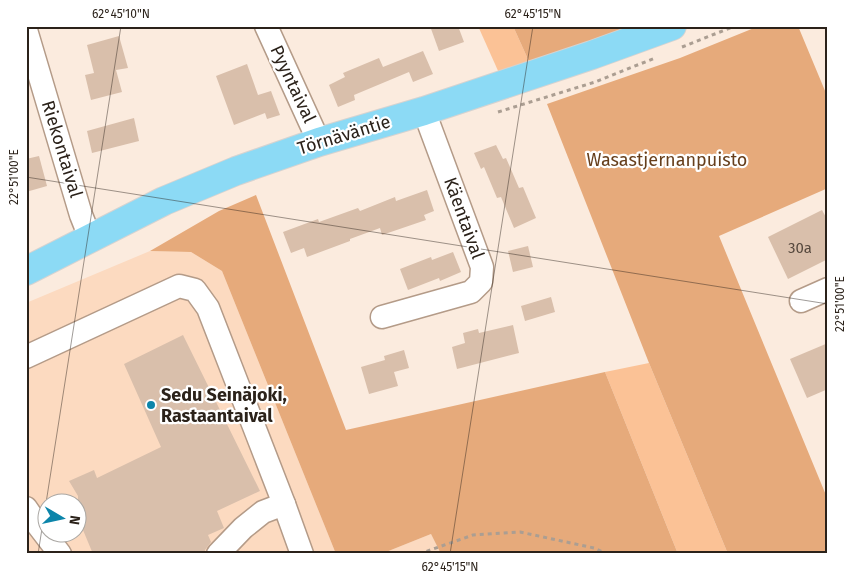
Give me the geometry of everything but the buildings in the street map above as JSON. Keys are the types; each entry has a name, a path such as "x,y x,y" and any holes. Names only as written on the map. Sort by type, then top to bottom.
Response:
{"main road":[{"name":"Törnäväntie","path":"26,271 173,197 236,170 319,142 424,111 592,55 673,38"}],"street":[{"name":"Pyyntaival","path":"266,26 319,142"},
{"name":"Riekontaival","path":"26,30 90,240"},
{"name":"Käentaival","path":"382,317 471,292 481,282 482,267 424,111"},
{"path":"26,357 180,286 195,290 208,308 302,554"},
{"path":"801,301 828,289"},
{"path":"218,554 243,528 263,512 284,504"},
{"path":"26,508 60,554"}],"path":[{"path":"673,38 735,26"},
{"path":"495,113 595,82 656,57"},
{"path":"419,554 473,535 520,532 594,548 607,554"}],"shaded area":[{"path":"478,26 513,26 531,66 499,73"},
{"name":"Sedu Seinäjoki, Rastaantaival","path":"150,251 191,252 222,271 336,554 26,554 26,303"},
{"path":"649,363 728,554 678,554 605,372"},
{"path":"431,534 441,554 381,554"}],"green space":[{"path":"513,26 644,26 531,66"},
{"name":"Wasastjernanpuisto","path":"759,26 798,26 828,98 828,188 719,236 828,500 828,554 728,554 649,363 547,104 680,58"},
{"path":"256,195 346,430 605,372 678,554 441,554 431,534 381,554 336,554 222,271 191,252 150,251 219,211"}],"place":[{"name":"Sedu Seinäjoki, Rastaantaival","path":"151,405"}]}
